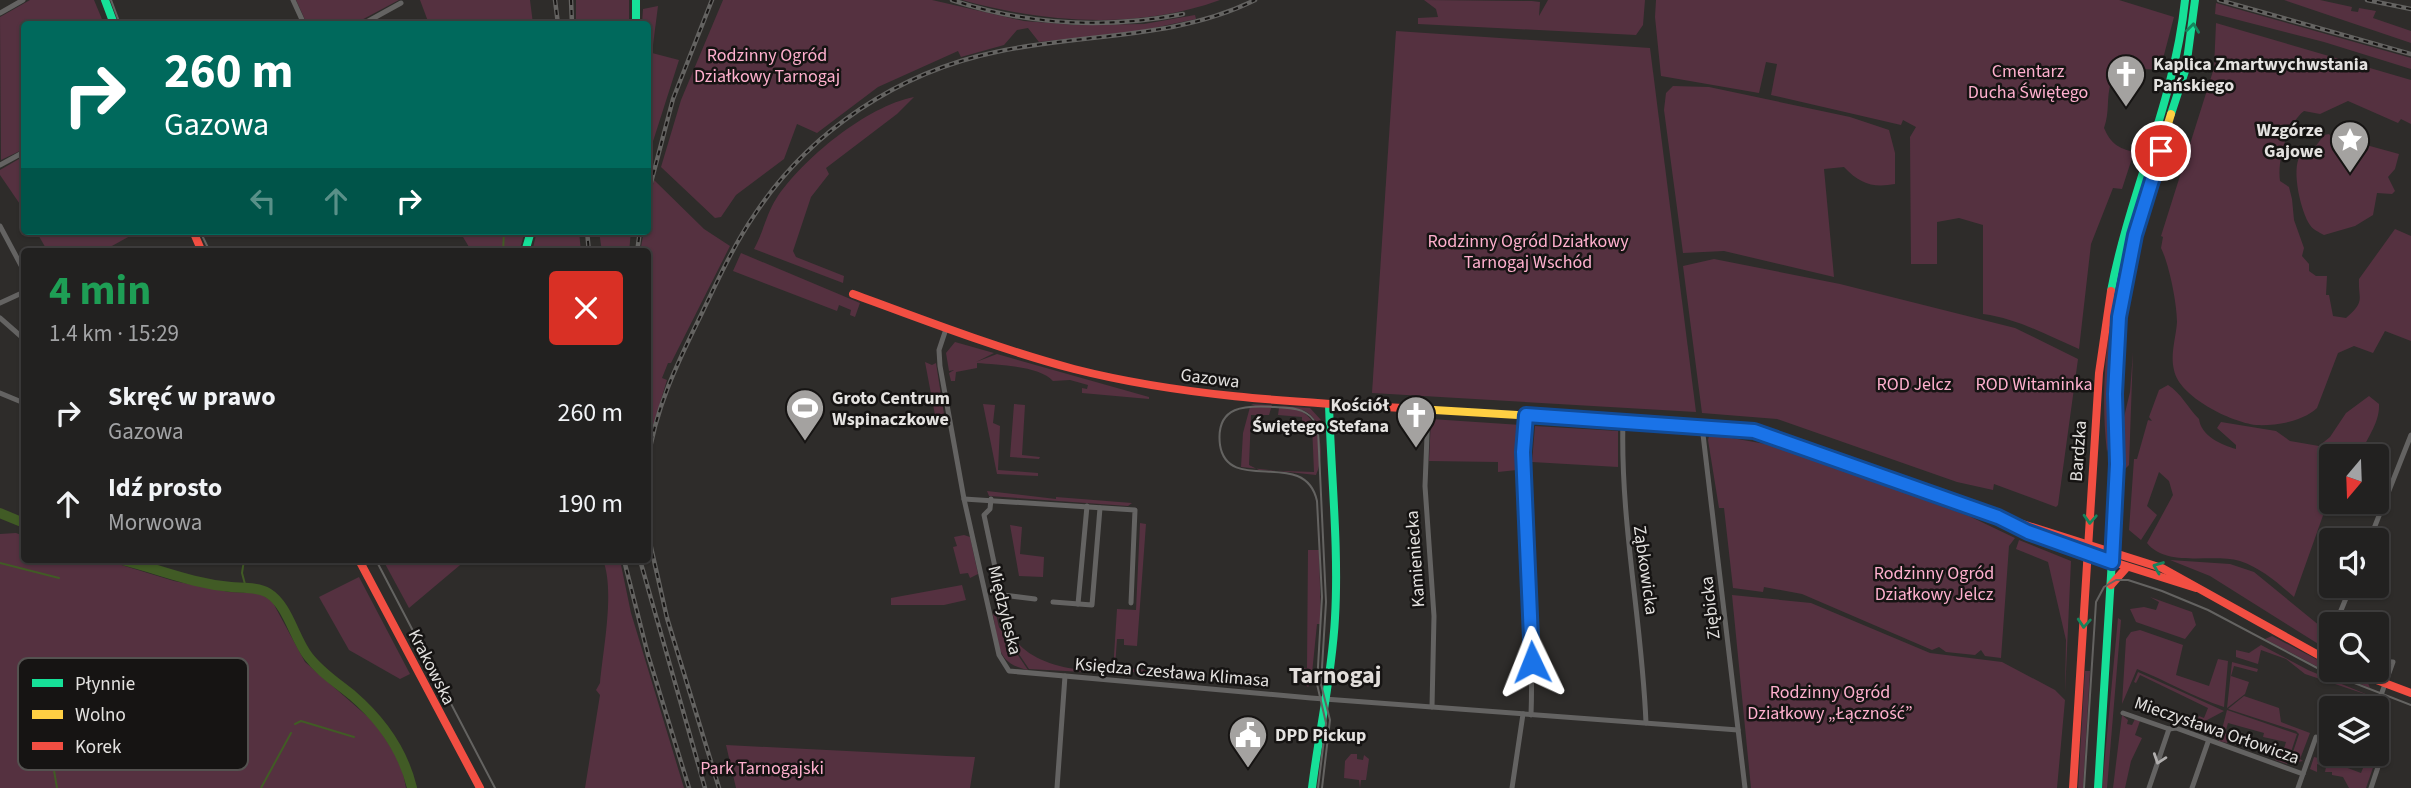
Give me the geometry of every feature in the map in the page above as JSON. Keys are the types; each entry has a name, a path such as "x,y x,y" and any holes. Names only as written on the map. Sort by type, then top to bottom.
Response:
{"street":[{"path":"0,13 23,0"},
{"path":"105,0 113,21"},
{"path":"293,0 303,21"},
{"path":"636,0 636,21"},
{"name":"Bardzka","path":"2073,788 2099,373 2107,309 2125,228 2173,76 2183,30 2185,0"},
{"name":"Bardzka","path":"2098,788 2117,464 2115,394 2119,317 2136,228 2186,68 2195,0"},
{"path":"368,21 401,3"},
{"path":"0,165 21,154"},
{"path":"0,226 21,265"},
{"path":"0,303 21,293"},
{"name":"Gazowa","path":"853,294 946,329 1074,369 1157,387 1218,396 1702,426 1766,434 1998,517"},
{"path":"0,318 21,336"},
{"name":"Międzyleska","path":"946,329 939,357 964,499 1001,662 1005,668 1019,673 1065,676"},
{"path":"0,393 21,402"},
{"path":"1312,788 1325,698 1331,677 1335,585 1329,404"},
{"name":"Kamieniecka","path":"1428,408 1425,486 1433,616 1433,707"},
{"path":"1526,415 1523,452 1531,715"},
{"name":"Ząbkowicka","path":"1623,421 1624,507 1641,637 1646,723"},
{"name":"Ziębicka","path":"1702,426 1745,788"},
{"path":"2374,528 2411,435"},
{"path":"964,499 1087,506 1138,513 1131,603"},
{"name":"Międzyleska","path":"991,499 990,509 984,515 1000,592 1003,595 1035,599"},
{"path":"1078,604 1087,506"},
{"path":"1053,602 1092,605 1100,508"},
{"path":"1998,517 2089,543 2162,568 2319,655"},
{"path":"1998,517 2028,532 2127,568 2201,589"},
{"name":"Krakowska","path":"361,563 480,788"},
{"path":"2110,585 2127,568"},
{"path":"1057,788 1065,676"},
{"name":"Księdza Czesława Klimasa","path":"1065,676 1738,730"},
{"path":"2380,682 2411,693"},
{"path":"2381,696 2385,684"},
{"name":"Mieczysława Orłowicza","path":"2123,713 2206,738 2208,742 2303,774"},
{"path":"1512,788 1523,714"},
{"path":"2149,788 2169,729"},
{"path":"2298,788 2316,737"},
{"path":"2192,788 2208,742"},
{"path":"2371,788 2378,766"}],"green space":[{"path":"30,0 94,0 103,21 21,21 21,150 1,160 0,17"},
{"path":"296,0 399,0 360,21 306,21"},
{"path":"420,0 530,0 533,21 428,21"},
{"path":"576,0 629,0 629,21 576,21"},
{"name":"Rodzinny Ogród Działkowy Tarnogaj","path":"723,0 932,0 1024,21 1076,25 1144,24 1195,15 1196,19 1139,31 1039,42 1028,28 1017,30 1004,45 961,57 958,51 878,87 817,133 797,124 784,159 736,195 721,217 715,218 661,167 681,100"},
{"path":"962,0 1220,0 1156,16 1091,20 1026,14"},
{"path":"1424,0 1540,2 1539,16 1548,0 1645,0 1643,25 1636,35 1418,24 1418,18 1438,17 1436,9"},
{"name":"Cmentarz Ducha Świętego","path":"1656,0 2119,0 2174,17 2160,70 2142,69 2111,82 2104,128 2116,145 2134,152 2122,189 2113,188 2091,244 2079,349 2020,324 1983,314 1983,225 1959,218 1937,222 1937,264 1911,264 1910,137 1916,127 1903,120 1901,125 1771,95 1777,64 1766,62 1759,93 1661,76 1655,17"},
{"path":"2284,0 2320,0 2352,7 2351,11 2358,12 2359,8 2376,11 2373,18 2411,31 2411,43"},
{"path":"2216,3 2411,58 2411,69 2324,42 2215,14"},
{"path":"658,6 652,53 679,60 651,148 651,21 642,21 643,9"},
{"path":"2216,23 2411,80 2411,124 2401,119 2398,123 2348,101 2320,114 2304,111 2288,133 2282,153 2280,181 2289,187 2294,220 2304,248 2302,256 2309,264 2309,271 2316,276 2327,276 2326,295 2329,295 2333,316 2346,318 2359,304 2359,279 2395,229 2411,236 2411,341 2385,331 2373,353 2354,346 2338,353 2317,408 2304,417 2280,424 2256,425 2220,413 2185,390 2178,380 2173,364 2177,314 2170,273 2161,248 2161,236 2214,68"},
{"name":"Rodzinny Ogród Działkowy Tarnogaj Wschód","path":"1396,31 1650,48 1696,412 1372,393"},
{"path":"1673,86 1709,87 1850,117 1889,130 1895,153 1895,184 1867,183 1844,167 1824,169 1834,277 1724,251 1683,253 1664,110 1666,93"},
{"path":"914,97 897,114 826,168 829,174 811,197 793,251 796,257 844,276 843,283 754,249 776,199 802,167 837,136 876,111"},
{"path":"2329,134 2343,152 2352,143 2359,143 2399,154 2395,169 2388,177 2395,191 2392,194 2377,193 2373,215 2355,226 2324,235 2313,228 2307,219 2298,191 2296,171 2300,156 2310,154 2324,135"},
{"path":"2153,151 2156,152 2120,284 2113,345 2113,424 2107,452 2104,414 2108,338 2131,225"},
{"path":"21,158 21,206 0,175 0,170"},
{"path":"654,180 704,229 730,246 671,363 668,363 662,378 667,380 651,432 651,248 641,248 643,235 651,235 651,194"},
{"path":"38,235 132,235 108,248 46,248"},
{"path":"462,235 524,235 520,248 470,248"},
{"path":"536,235 579,235 581,248 533,248"},
{"path":"600,235 631,235 629,248 601,248"},
{"path":"741,253 860,303 855,317 850,315 851,310 839,305 837,311 733,271"},
{"name":"ROD Jelcz","path":"1714,259 1840,284 2015,328 2078,359 2058,505 2056,507 1994,484 1993,490 1957,482 1777,419 1702,413 1683,266"},
{"path":"955,342 994,353 976,362 997,354 1149,399 1082,393 1082,388 1087,389 1088,385 1070,380 1053,381 1029,369 977,363 977,368 956,372 955,381 951,381 949,373 954,370 949,371 946,353"},
{"path":"2133,352 2129,465 2125,469 2120,434 2130,392"},
{"path":"925,362 932,365 936,363 944,414 935,415"},
{"path":"2168,385 2199,419 2208,435 2236,449 2236,445 2217,428 2221,422 2276,431 2290,441 2319,446 2319,514 2324,514 2294,597 2262,572 2240,561 2178,558 2156,551 2147,543 2173,495 2169,481 2159,472 2147,506 2157,515 2141,540 2129,530 2134,459 2137,459 2148,420 2152,421 2149,417 2159,390"},
{"path":"2369,396 2379,404 2375,424 2365,444 2321,444 2330,437 2346,413"},
{"path":"983,404 995,405 993,423 1000,426 998,470 1038,473 1038,476 997,474"},
{"path":"1014,404 1025,405 1022,455 1040,457 1039,459 1010,457"},
{"path":"1251,404 1272,405 1269,415 1251,415 1249,465 1256,469 1241,467 1243,433 1250,407 1255,406"},
{"path":"1279,406 1310,408 1321,420 1320,435 1312,417 1305,411 1295,409 1311,419 1319,436 1321,456 1316,475 1274,471 1314,472 1312,425 1302,424 1302,417 1278,415 1279,408 1288,408"},
{"path":"1431,419 1521,425 1517,470 1498,472 1498,462 1429,461"},
{"path":"1535,426 1618,431 1618,467 1532,462"},
{"name":"Rodzinny Ogród Działkowy Jelcz","path":"1709,436 1771,445 1969,516 2015,538 2009,546 2001,658 1985,656 1981,650 1975,655 1946,652 1939,647 1932,650 1802,594 1764,587 1763,592 1733,588 1724,508 1719,508 1708,440"},
{"path":"987,491 1056,499 1132,503 1128,506 989,496"},
{"path":"1140,523 1146,524 1137,646 1124,645 1124,639 1117,639 1115,667 1147,670 1147,673 1113,671 1117,609 1136,610"},
{"path":"1010,525 1022,527 1020,554 1044,557 1043,577 1019,576"},
{"path":"0,534 21,535 21,563 115,563 174,581 229,592 259,593 272,601 305,662 375,723 401,763 406,788 0,788"},
{"path":"954,537 970,537 978,574 970,578 968,573 960,574 953,547 957,546"},
{"path":"2019,540 2071,561 2065,694 2066,640 2048,562 2016,549"},
{"path":"1308,550 1319,550 1321,624 1317,624 1311,683 1308,687 1301,681 1302,668 1307,668"},
{"path":"2170,560 2230,564 2254,572 2319,625 2319,644 2210,576"},
{"path":"385,563 462,563 409,608"},
{"path":"604,563 621,563 631,613 684,788 585,788 600,695 596,690 600,683 607,620"},
{"path":"359,577 410,674 400,679 349,650 319,597"},
{"path":"962,585 966,600 944,605 891,605 891,598"},
{"name":"Rodzinny Ogród Działkowy „Łączność”","path":"1732,595 1811,603 1930,653 2002,662 2055,690 2065,700 2057,788 1751,788"},
{"path":"2150,597 2192,612 2196,625 2185,639 2136,622 2130,609 2144,607 2156,610 2159,602"},
{"path":"997,609 1001,609 1012,636 1030,654 1055,665 1084,670 1083,672 1029,669 1000,626"},
{"path":"995,610 999,627 1028,670 1009,663 1000,651 993,615"},
{"path":"2118,618 2121,620 2107,788 2102,788"},
{"path":"2140,630 2183,645 2176,675 2209,686 2218,659 2228,661 2224,707 2137,669 2122,704 2126,639 2131,632"},
{"path":"2272,636 2319,661 2319,667 2316,666 2265,639"},
{"path":"2261,645 2319,675 2319,679 2305,674 2286,659 2261,650 2258,664 2236,657 2236,650 2249,653"},
{"path":"2232,662 2258,669 2257,672 2234,666 2231,676 2249,682 2245,694 2227,708"},
{"path":"2085,671 2090,671 2083,788 2078,788"},
{"path":"2138,672 2224,711 2194,727 2199,716 2204,718 2208,708 2140,675 2136,683 2134,682"},
{"path":"2329,682 2337,682 2368,695"},
{"path":"2355,682 2368,683 2370,688"},
{"path":"2244,696 2279,708 2281,722 2310,733 2300,759 2303,761 2289,764 2299,734 2296,731 2228,709"},
{"path":"2227,710 2297,734 2287,764 2275,760 2278,751 2283,752 2286,742 2263,737 2264,733 2228,723 2225,733 2229,735 2227,743 2219,741"},
{"path":"2122,715 2128,720 2127,724 2132,725 2135,719 2140,721 2135,735 2142,738 2131,761 2125,788 2113,788"},
{"name":"Park Tarnogajski","path":"726,745 975,757 970,788 736,788"},
{"path":"1351,754 1357,754 1357,759 1363,760 1364,755 1369,759 1366,780 1361,780 1360,788 1359,780 1344,778 1345,761"},
{"path":"2314,757 2319,758 2317,772 2310,769"},
{"path":"2323,766 2342,766 2361,773 2364,766 2374,766 2366,788 2349,788 2343,777 2325,772 2326,767"}],"waterway":[{"path":"503,248 504,235"},
{"path":"0,513 21,522"},
{"path":"0,563 59,578"},
{"path":"132,563 202,582 260,590 275,598 313,662 363,705 390,737 403,761 412,788"},
{"path":"244,563 242,573 246,588"},
{"path":"295,724 301,721 354,737"},
{"path":"261,788 291,733"},
{"path":"54,770 57,788"}],"tram line":[{"path":"111,0 119,21"},
{"path":"202,235 208,248"},
{"path":"1318,788 1326,723 1317,684 1322,597 1317,501 1310,485 1298,476 1237,468 1226,460 1220,445 1222,422 1235,410 1253,406 1299,410 1312,418 1318,430 1326,602 1321,684 1330,720 1322,788"},
{"path":"378,563 495,788"},
{"path":"2084,788 2096,602 2104,587 2116,580 2128,580 2162,591 2208,610 2321,670 2411,705"}],"railway":[{"path":"555,0 558,21"},
{"path":"571,0 572,21"},
{"path":"651,183 673,99 712,0"},
{"path":"952,0 1009,15 1067,22 1125,22 1183,14"},
{"path":"651,442 668,387 683,352 747,226 777,184 802,156 860,109 925,74 960,61 1029,46 1161,29 1224,13 1255,0"},
{"path":"2219,0 2411,54"},
{"path":"2367,0 2411,9"},
{"path":"587,235 589,248"},
{"path":"638,248 639,235"},
{"path":"651,547 667,618 719,788"},
{"path":"625,563 648,655 689,788"},
{"path":"641,563 705,788"}],"traffic: fast":[{"path":"105,0 113,21"},
{"path":"636,0 636,21"},
{"path":"2111,291 2129,218 2172,74 2185,0"},
{"path":"2171,114 2186,68 2195,0"},
{"path":"526,248 530,235"},
{"path":"1312,788 1335,618 1335,538 1329,404"},
{"path":"2098,788 2117,478 2116,436"}],"traffic: slow":[{"path":"2116,436 2119,317 2138,221 2171,114"},
{"path":"1401,408 1702,426 1766,434 1991,514"}],"traffic: jam":[{"path":"195,235 200,248"},
{"path":"2073,788 2099,373 2111,291"},
{"path":"853,294 1018,353 1114,378 1195,392 1401,408"},
{"path":"1991,514 2162,568 2319,655"},
{"path":"2007,522 2088,554 2196,588"},
{"path":"361,563 480,788"},
{"path":"2111,585 2127,567"},
{"path":"2382,682 2411,693"}],"place":[{"name":"Kaplica Zmartwychwstania Pańskiego","path":"2126,108"},
{"name":"Wzgórze Gajowe","path":"2350,174"},
{"name":"Groto Centrum Wspinaczkowe","path":"805,442"},
{"name":"Kościół Świętego Stefana","path":"1416,449"},
{"name":"DPD Pickup","path":"1248,769"}],"district":[{"name":"Tarnogaj","path":"1335,675"}],"route":[{"path":"1532,662 1523,452 1526,415 1693,425 1766,434 1998,517 2015,527 2112,562 2117,464 2115,394 2119,317 2135,235 2161,151"}],"park label":[{"name":"ROD Witaminka","path":"2034,384"}]}
